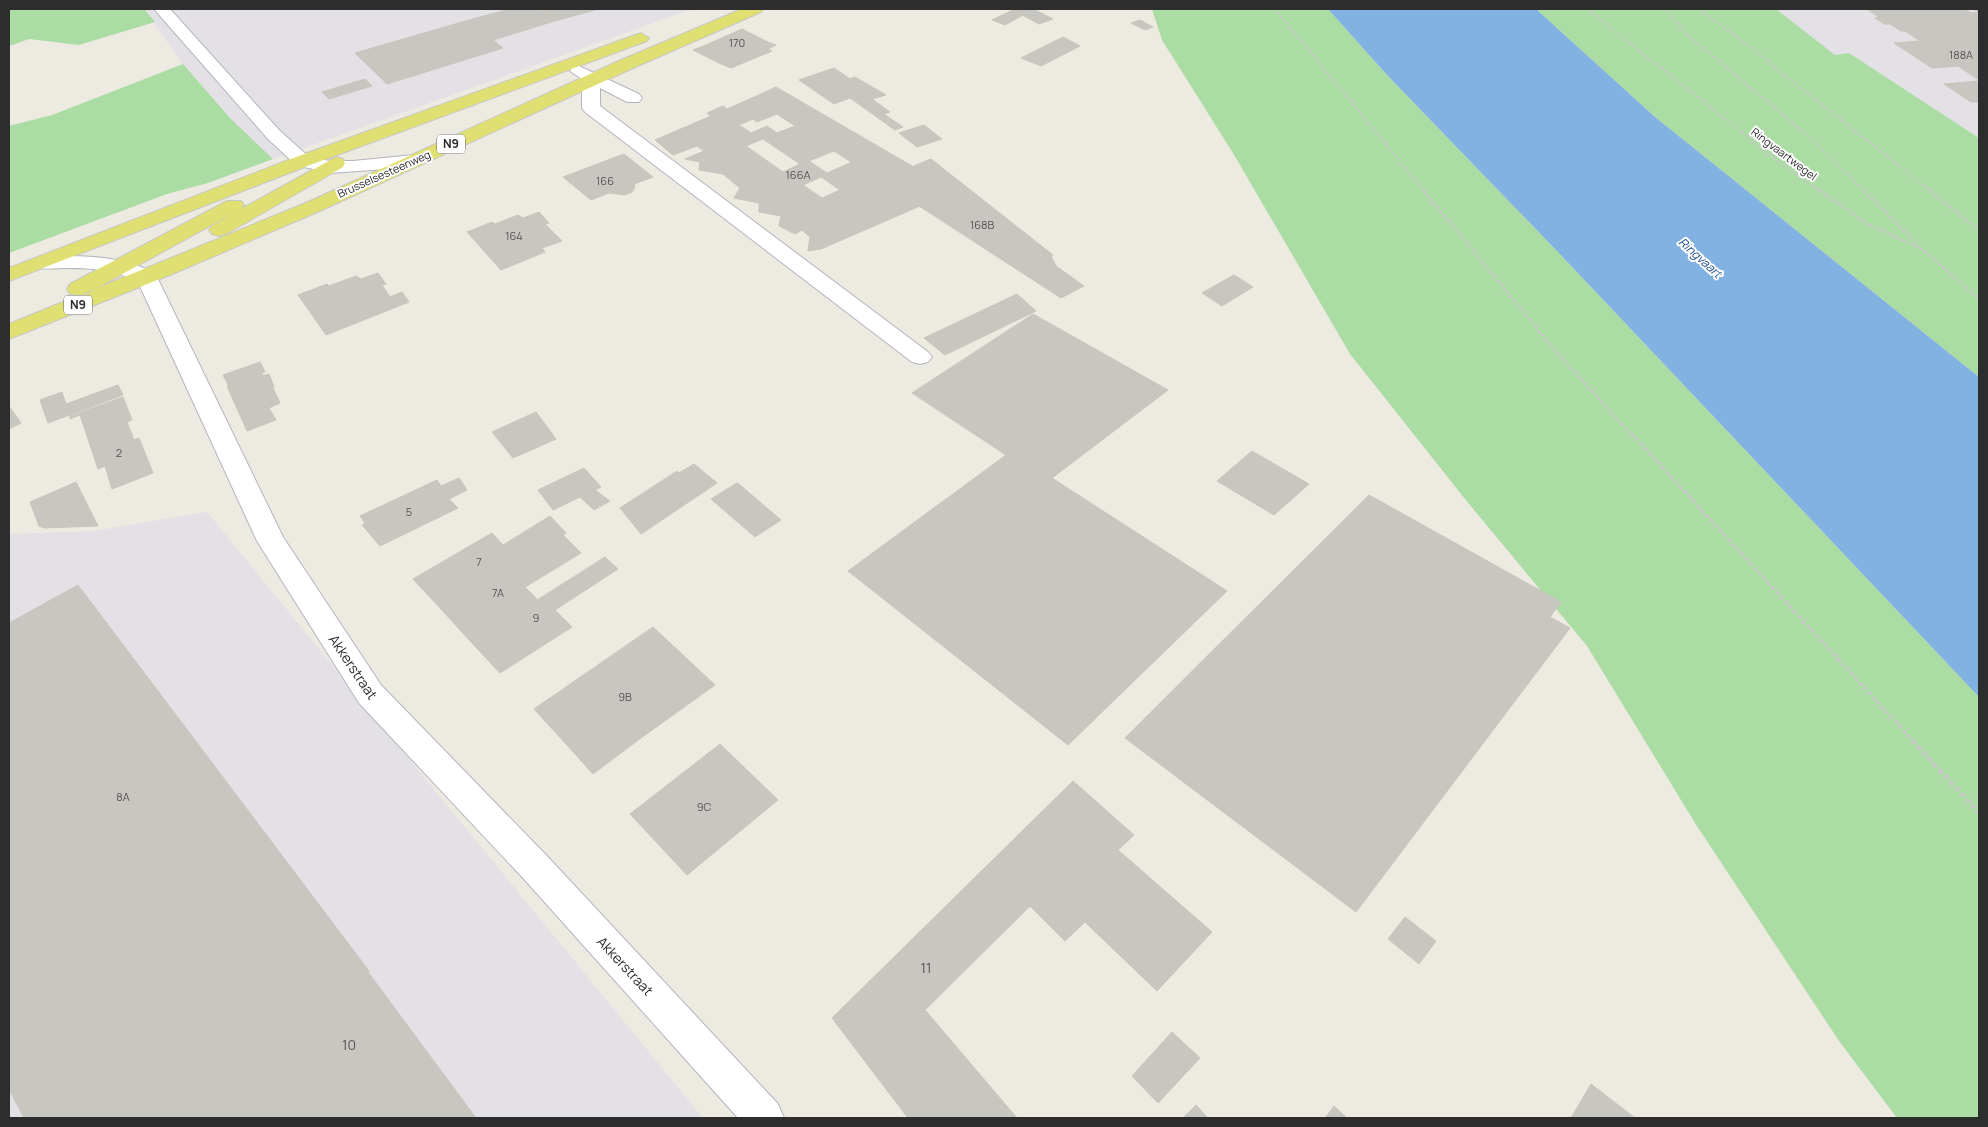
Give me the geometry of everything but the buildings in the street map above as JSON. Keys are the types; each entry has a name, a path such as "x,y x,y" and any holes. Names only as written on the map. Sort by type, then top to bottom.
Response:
{"main road":[{"name":"N9","path":"9,275 303,162 718,9"},
{"name":"Brusselsesteenweg","path":"9,332 134,272 414,161 591,79 755,9"},
{"path":"9,321 66,296 134,272 186,249 357,152 425,125 450,109"},
{"path":"134,272 288,174 303,162"}],"street":[{"path":"162,9 274,135 303,162 330,167 414,161"},
{"path":"570,65 591,79 633,98"},
{"path":"591,79 591,108 920,357"},
{"path":"40,263 89,263 134,272"},
{"name":"Akkerstraat","path":"134,272 271,541 370,694 535,867 764,1118"}],"path":[{"path":"1275,9 1558,354 1979,813"},
{"name":"Ringvaartwegel","path":"1587,9 1792,172 1864,222 1923,250 1979,299"},
{"path":"1664,9 1691,38 1806,134 1923,250"},
{"path":"1698,9 1744,43 1979,230"}],"shaded area":[{"path":"144,9 692,9 273,159 230,118 183,64"},
{"path":"1776,9 1979,9 1979,138 1849,53 1835,56"},
{"path":"207,512 703,1118 9,1118 9,534 94,531"}],"green space":[{"path":"9,9 144,9 155,22 79,45 29,39 9,46"},
{"path":"1152,9 1328,9 1387,75 1557,251 1979,697 1979,1118 1897,1118 1839,1041 1695,823 1587,646 1469,504 1350,354 1236,158 1162,40"},
{"path":"1536,9 1776,9 1835,55 1849,53 1979,138 1979,377 1655,117"},
{"path":"183,64 230,118 273,159 208,183 167,194 9,253 9,126 52,115"}],"water":[{"name":"Ringvaart","path":"1328,9 1536,9 1655,117 1979,377 1979,697 1557,251 1387,75"}]}
